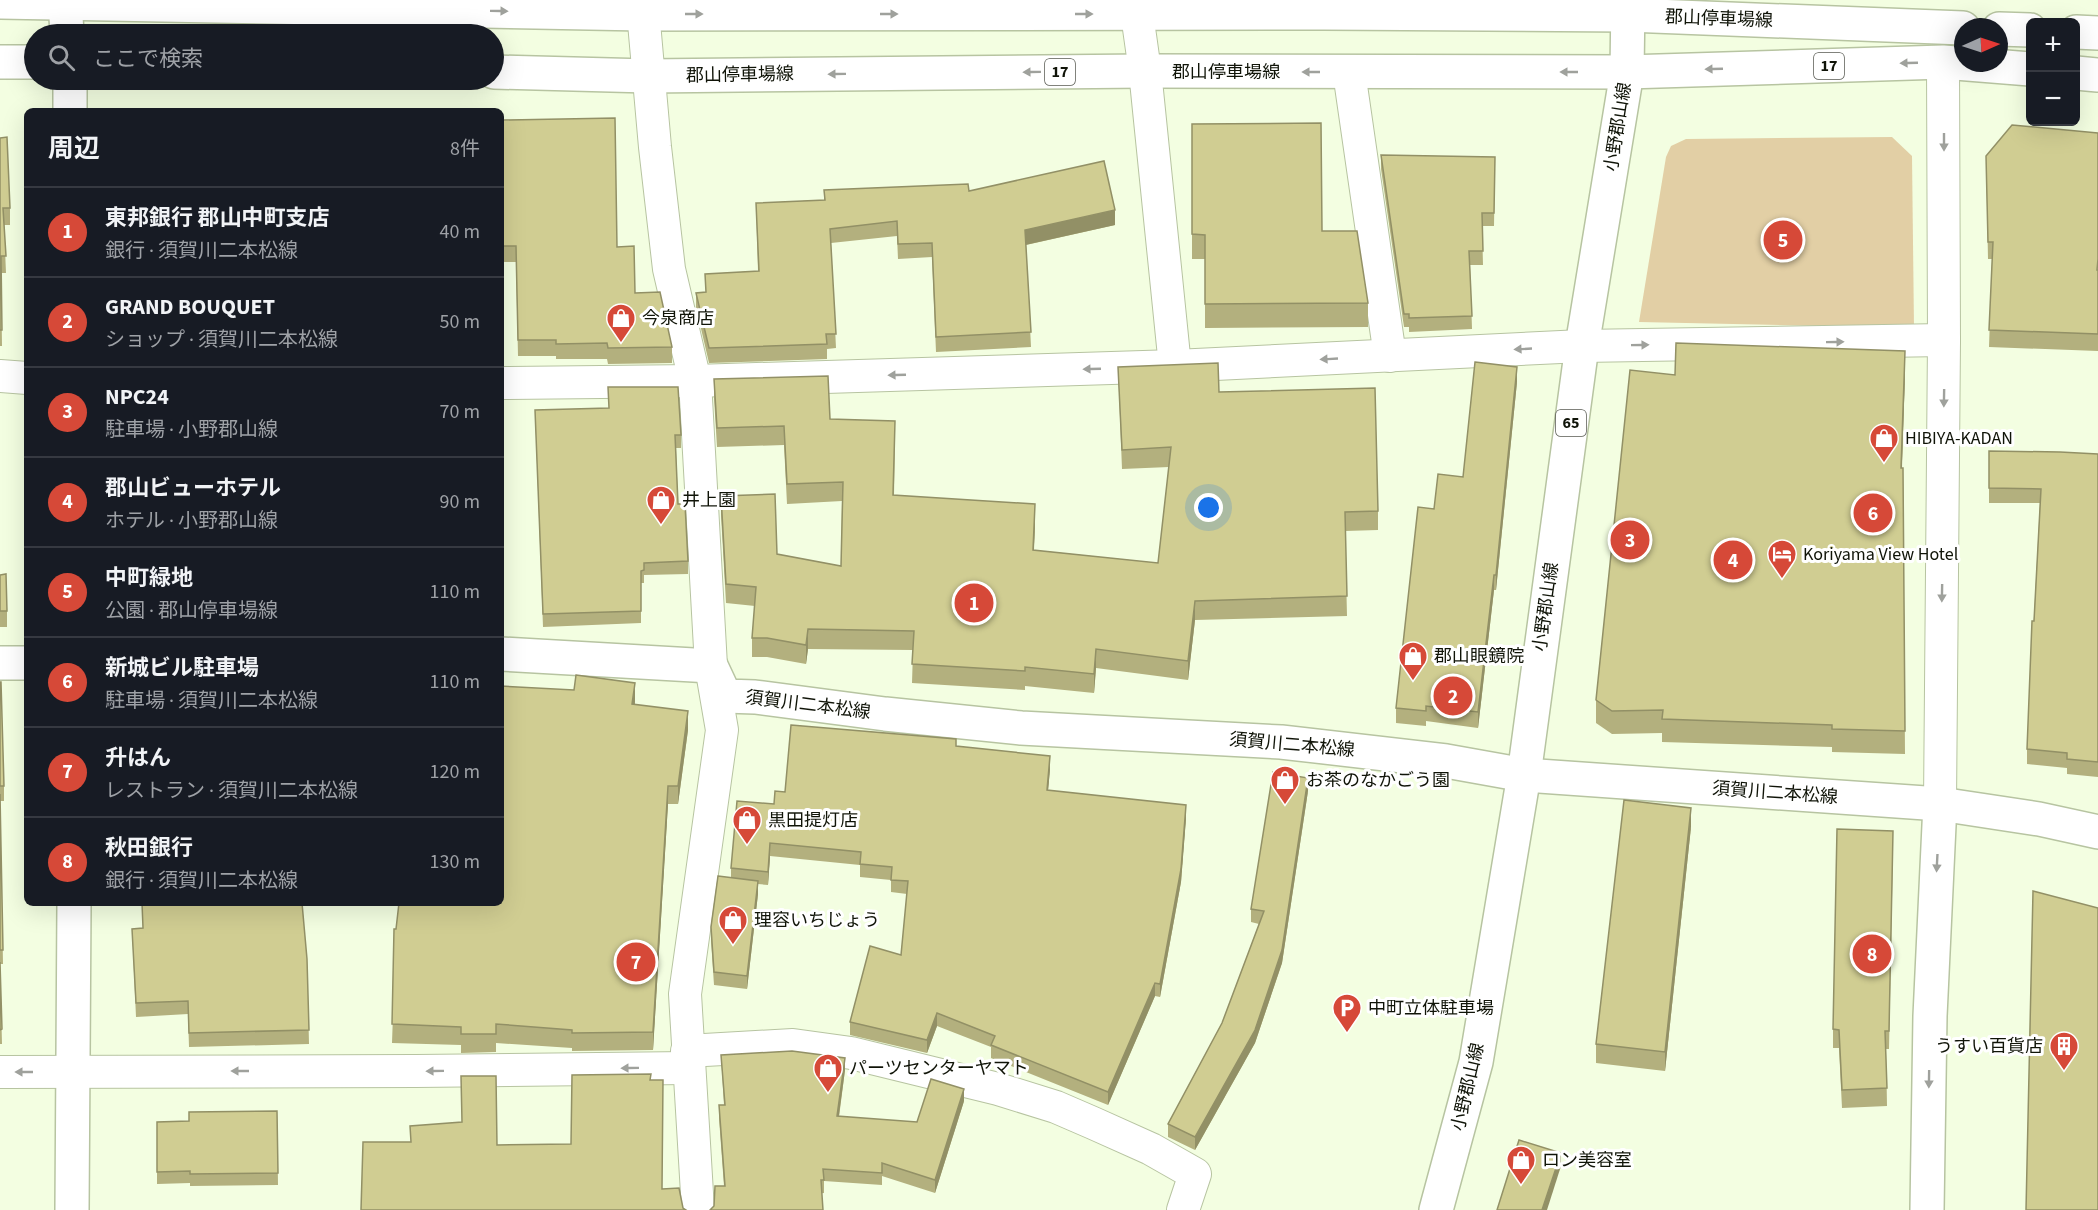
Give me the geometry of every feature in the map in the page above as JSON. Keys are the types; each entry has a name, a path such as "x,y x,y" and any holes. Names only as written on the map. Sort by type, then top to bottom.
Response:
{"main road":[{"path":"65,1 66,24"},
{"name":"郡山停車場線","path":"0,2 643,7 1628,8 1954,27"},
{"name":"小野郡山線","path":"1436,1210 1476,1062 1524,775 1582,346 1627,72 1628,8"},
{"path":"2008,29 2026,30"},
{"path":"2080,32 2098,33"},
{"path":"0,62 24,62"},
{"name":"郡山停車場線","path":"504,72 648,76 1146,71 1627,72 1943,62 2026,69"},
{"path":"2080,73 2098,75"},
{"path":"70,90 70,108"},
{"path":"504,654 711,666"},
{"path":"0,663 24,663"},
{"name":"須賀川二本松線","path":"711,666 725,696 804,702 885,714 1021,728 1281,742 1446,761 1524,775 1940,804 2040,819 2098,832"},
{"path":"1927,1210 1930,1016 1940,804"},
{"path":"72,1210 74,906"}],"street":[{"path":"643,7 648,76 669,269 695,381 711,666 722,730 685,994 698,1210"},
{"path":"1135,7 1146,71 1175,366"},
{"path":"1940,804 1944,340 1943,62"},
{"path":"1349,72 1390,356"},
{"path":"504,383 695,381 1175,366 1582,346 1944,340"},
{"path":"0,376 24,378"},
{"path":"0,1072 416,1071 688,1059 793,1045 851,1053 998,1089 1056,1107 1150,1149 1195,1174 1184,1210"}],"shaded area":[{"path":"1892,137 1912,156 1914,328 1639,322 1666,157 1671,146 1686,139"}],"building":[{"path":"615,118 617,247 634,246 635,293 660,292 672,347 608,348 607,343 556,344 556,340 518,340 516,246 504,246 504,120"},
{"path":"1321,123 1322,231 1357,231 1368,303 1205,304 1205,235 1192,234 1192,124"},
{"path":"2012,125 2098,133 2098,334 1989,330 1993,242 1988,242 1986,156"},
{"path":"7,137 10,208 3,208 6,256 1,256 2,330 0,330 0,138"},
{"path":"1381,155 1495,157 1494,213 1482,213 1483,251 1469,251 1472,316 1409,318 1409,314 1404,314"},
{"path":"1104,161 1115,210 1025,230 1031,332 936,337 932,243 898,244 897,221 830,229 836,334 826,334 827,344 709,348 696,293 706,292 705,274 759,271 756,203 825,200 824,190 968,184 969,191"},
{"path":"1676,343 1905,351 1901,468 1903,468 1905,731 1832,729 1832,725 1662,719 1663,710 1612,711 1596,700 1630,370 1675,375"},
{"path":"1475,362 1517,367 1496,575 1494,575 1478,712 1426,706 1426,711 1396,708 1418,507 1434,509 1438,474 1463,477"},
{"path":"1218,363 1219,392 1375,388 1378,511 1345,512 1347,596 1195,601 1188,661 1096,649 1094,674 1025,667 1025,671 912,664 914,631 808,629 806,645 767,638 752,638 756,587 726,584 721,496 775,494 777,554 841,566 843,482 787,484 784,426 717,428 714,379 828,376 830,419 895,421 893,495 1035,504 1033,550 1158,563 1171,447 1122,450 1118,367"},
{"path":"608,387 678,387 681,435 675,435 678,504 685,504 688,561 644,563 644,570 641,571 641,611 543,614 535,410 609,408"},
{"path":"1989,451 2098,454 2098,762 2067,759 2067,753 2027,749 2032,621 2034,621 2041,489 1989,488"},
{"path":"6,574 7,611 0,611 0,575"},
{"path":"576,675 635,683 632,704 688,711 678,786 668,786 653,1032 572,1033 572,1030 496,1024 496,1034 461,1034 461,1027 392,1024 394,929 396,929 399,906 504,906 504,686 574,690"},
{"path":"1,682 4,786 0,786"},
{"path":"791,725 956,739 956,746 1050,756 1047,790 1186,805 1181,869 1160,984 1155,983 1108,1092 991,1045 995,1036 937,1013 927,1040 850,1022 870,946 901,955 908,881 891,880 892,867 860,864 861,852 770,843 768,872 731,868 737,801 774,804 775,791 785,792"},
{"path":"1273,772 1308,778 1282,950 1255,1030 1195,1137 1168,1124 1222,1023 1264,911 1251,909"},
{"path":"0,794 3,950 0,950"},
{"path":"1624,800 1691,808 1665,1052 1596,1044"},
{"path":"1837,829 1893,831 1889,1031 1885,1031 1887,1088 1842,1090 1839,1030 1833,1029"},
{"path":"718,876 758,881 747,976 714,972 711,927"},
{"name":"うすい百貨店","path":"2033,891 2098,908 2098,1210 2026,1210"},
{"path":"142,906 302,906 307,959 309,1030 189,1033 188,1001 136,1003 132,929 143,928"},
{"path":"0,962 2,1029 0,1030"},
{"path":"792,1051 845,1058 837,1116 917,1122 931,1079 964,1089 935,1180 882,1163 882,1173 823,1169 824,1180 821,1180 823,1210 710,1210 714,1206 715,1186 725,1186 719,1105 725,1105 721,1055"},
{"path":"651,1074 650,1080 663,1080 662,1189 679,1188 683,1208 686,1210 361,1210 363,1142 411,1142 410,1126 462,1122 461,1076 496,1076 497,1145 571,1144 572,1075"},
{"path":"277,1111 278,1173 157,1172 157,1122 189,1121 189,1112"},
{"path":"1519,1140 1561,1153 1542,1210 1497,1210"}],"place":[{"name":"中町緑地","path":"1783,240"},
{"name":"今泉商店","path":"621,344"},
{"name":"HIBIYA-KADAN","path":"1884,464"},
{"name":"新城ビル駐車場","path":"1873,513"},
{"name":"井上園","path":"661,526"},
{"name":"NPC24","path":"1630,540"},
{"name":"郡山ビューホテル","path":"1733,560"},
{"name":"Koriyama View Hotel","path":"1782,580"},
{"name":"東邦銀行 郡山中町支店","path":"974,603"},
{"name":"郡山眼鏡院","path":"1413,682"},
{"name":"GRAND BOUQUET","path":"1453,696"},
{"name":"お茶のなかごう園","path":"1285,806"},
{"name":"黒田提灯店","path":"747,846"},
{"name":"理容いちじょう","path":"733,946"},
{"name":"秋田銀行","path":"1872,954"},
{"name":"升はん","path":"636,962"},
{"name":"中町立体駐車場","path":"1347,1034"},
{"name":"うすい百貨店","path":"2064,1072"},
{"name":"パーツセンターヤマト","path":"828,1094"},
{"name":"ロン美容室","path":"1521,1186"}]}
